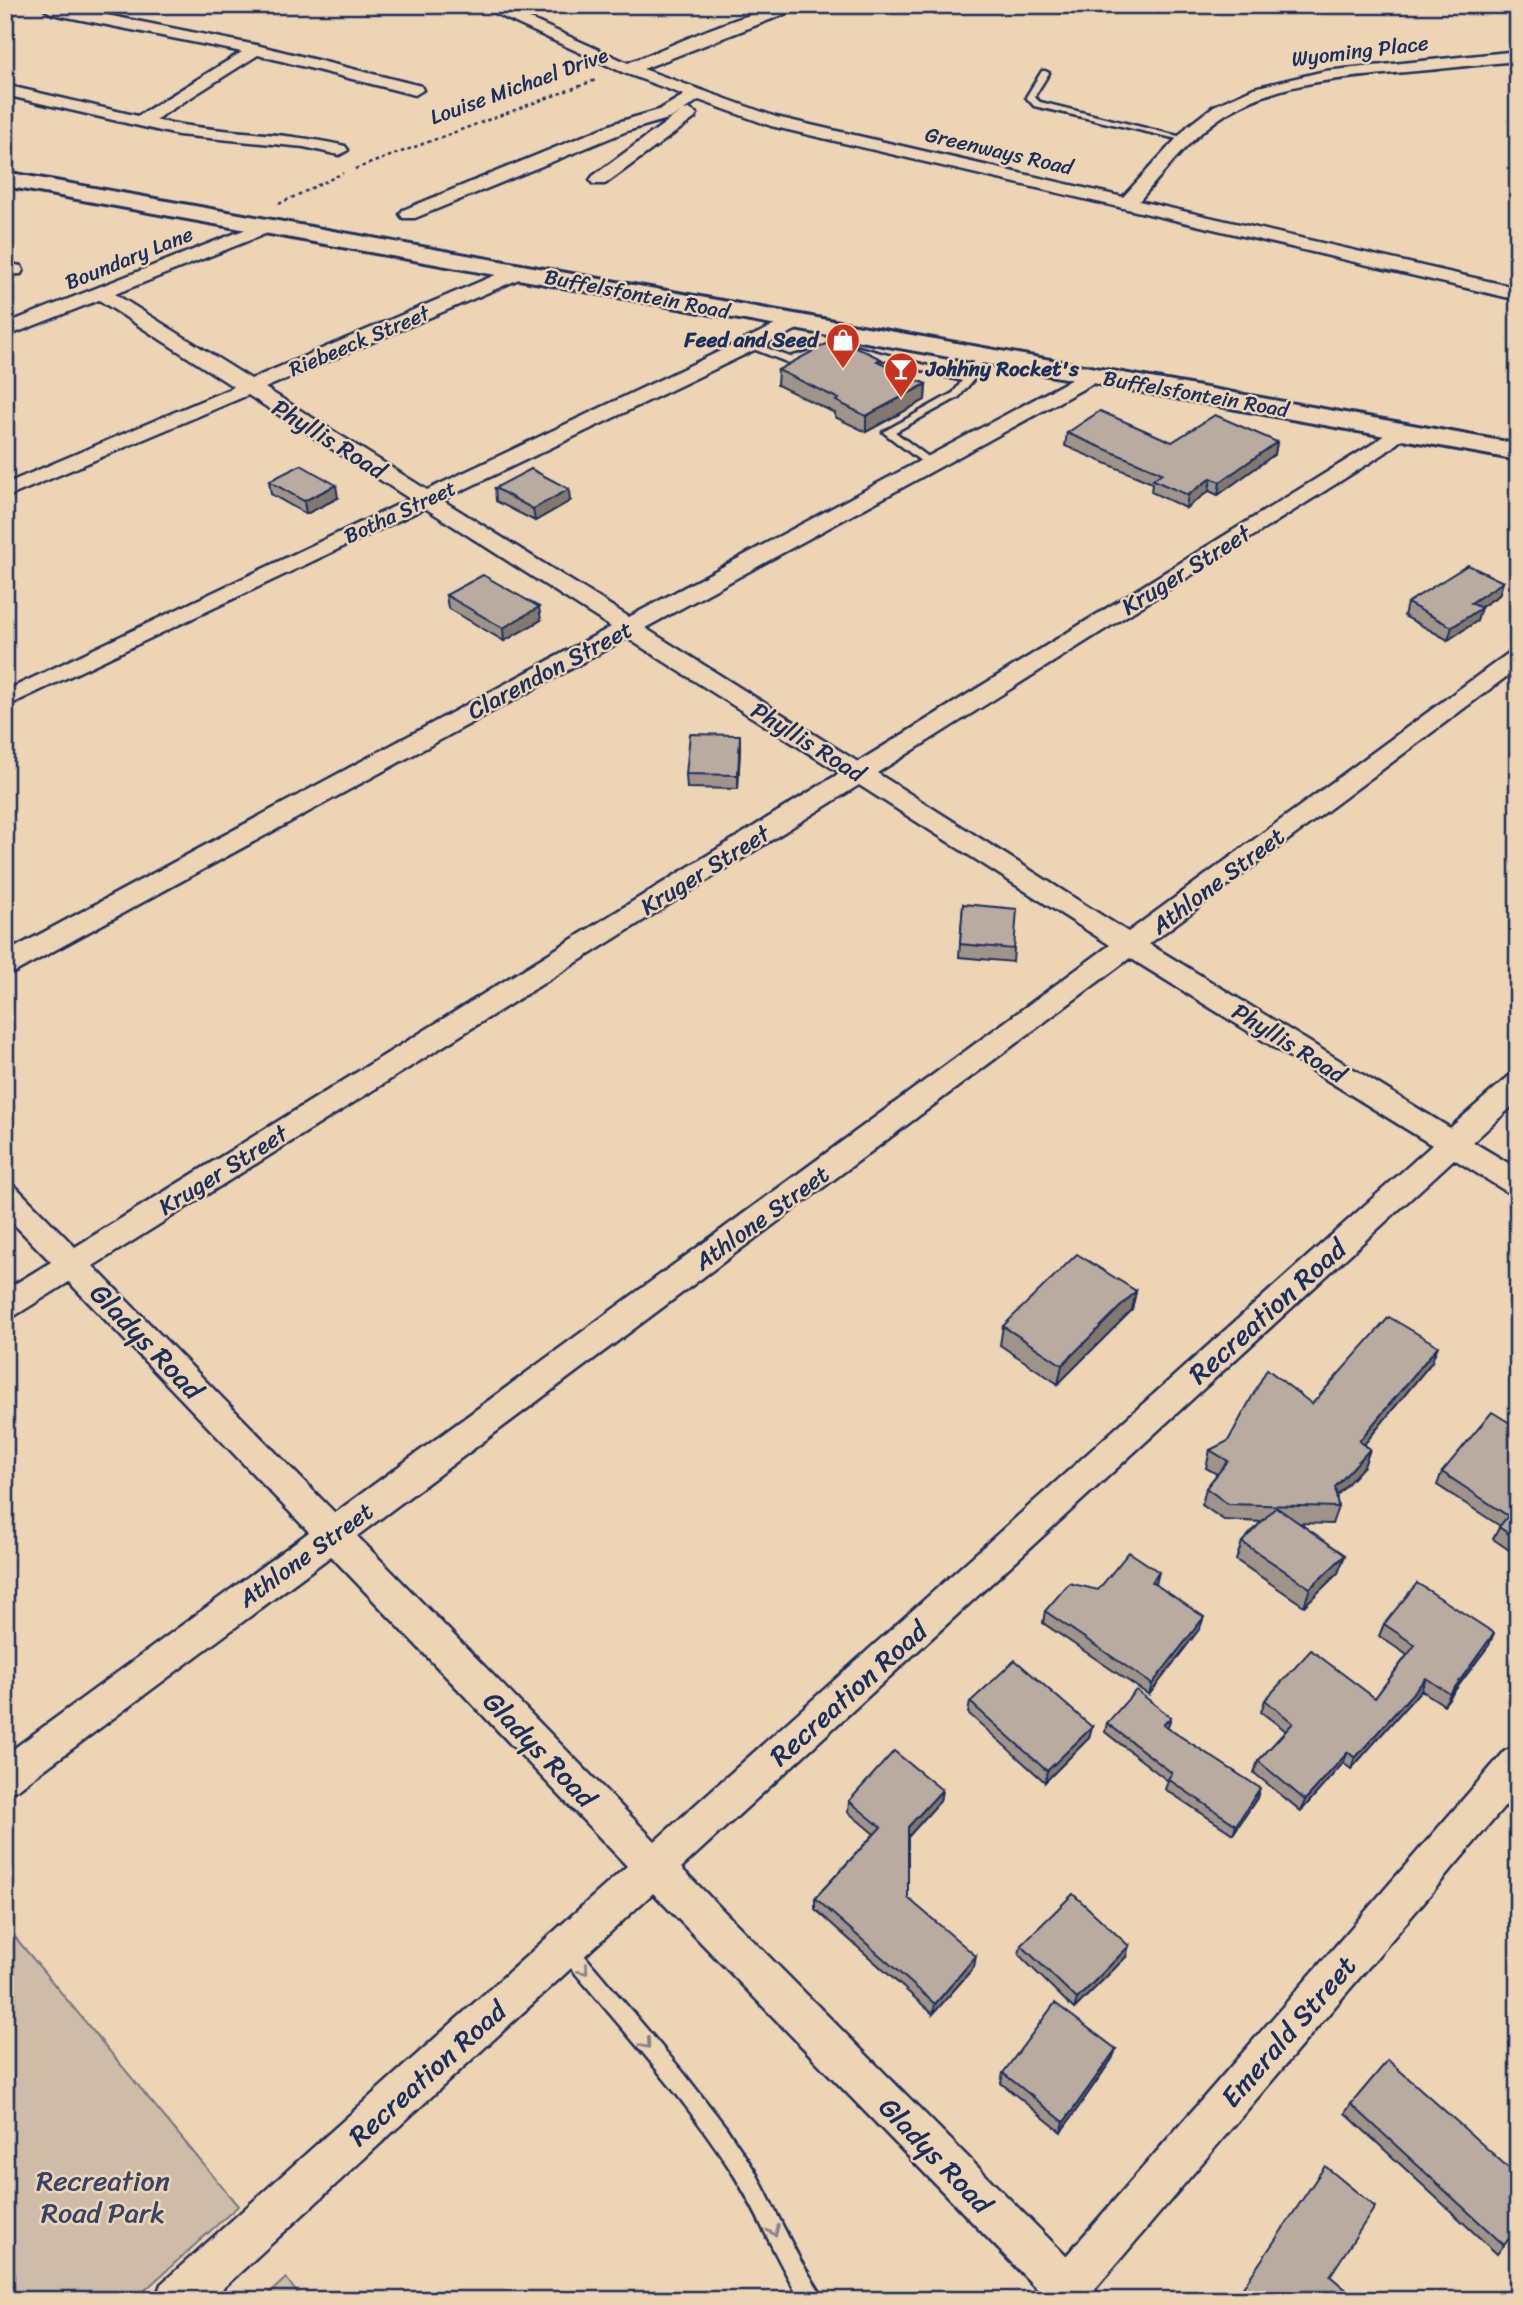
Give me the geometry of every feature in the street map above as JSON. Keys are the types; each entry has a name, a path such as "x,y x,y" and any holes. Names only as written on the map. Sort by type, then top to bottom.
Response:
{"main road":[{"name":"Buffelsfontein Road","path":"5,179 1518,452"}],"street":[{"name":"Greenways Road","path":"485,5 628,69 702,98 802,129 1518,293"},
{"name":"Louise Michael Drive","path":"628,69 800,5"},
{"path":"52,9 256,51 415,90"},
{"path":"141,121 256,51"},
{"name":"Wyoming Place","path":"1126,205 1186,139 1220,110 1246,97 1282,85 1326,76 1518,56"},
{"path":"5,90 188,132 304,142 339,150"},
{"path":"599,180 702,98"},
{"path":"409,214 621,127 665,114 702,98"},
{"name":"Boundary Lane","path":"5,331 269,226"},
{"name":"Riebeeck Street","path":"5,492 519,271"},
{"name":"Phyllis Road","path":"102,294 1131,946 1518,1184"},
{"name":"Botha Street","path":"5,700 795,323"},
{"name":"Clarendon Street","path":"5,965 1094,375"},
{"name":"Kruger Street","path":"5,1306 859,775 1378,449 1402,431"},
{"name":"Athlone Street","path":"5,1777 1518,657"},
{"name":"Recreation Road","path":"177,2300 1518,1084"},
{"name":"Gladys Road","path":"5,1195 1067,2296"},
{"name":"Emerald Street","path":"1067,2296 1518,1763"}],"lane":[{"path":"1045,73 1030,97 1037,104 1186,139"},
{"path":"751,345 789,360 827,349"},
{"path":"840,345 968,380"},
{"path":"931,464 888,432 956,395 968,380 981,355"},
{"path":"566,1948 736,2158 760,2196 775,2237 815,2300"}],"path":[{"name":"Louise Michael Drive","path":"269,226 273,208 319,184 372,161 628,69"}],"green space":[{"name":"Recreation Road Park","path":"5,1925 238,2206 134,2300 5,2300"},
{"path":"286,2278 302,2300 262,2300"}],"building":[{"path":"837,338 926,384 866,416 836,401 839,399 778,370"},
{"path":"1100,411 1172,442 1215,415 1277,442 1220,482 1211,478 1188,495 1153,480 1162,473 1067,433"},
{"path":"301,465 336,485 304,501 269,481"},
{"path":"531,469 569,489 533,509 495,488"},
{"path":"1468,565 1503,582 1471,603 1481,608 1452,627 1407,603"},
{"path":"483,575 539,607 503,628 446,595"},
{"path":"690,734 740,735 738,775 686,774"},
{"path":"963,904 1017,909 1014,949 960,944"},
{"path":"1077,1254 1136,1291 1062,1365 1003,1326"},
{"path":"1389,1317 1438,1346 1359,1441 1370,1449 1335,1487 1338,1507 1228,1504 1206,1488 1228,1461 1210,1450 1228,1441 1267,1369 1312,1404"},
{"path":"1492,1412 1518,1428 1518,1540 1499,1527 1508,1516 1442,1472"},
{"path":"1276,1507 1345,1555 1310,1588 1242,1542"},
{"path":"1129,1552 1159,1572 1152,1582 1204,1617 1152,1684 1045,1611 1069,1583 1098,1590"},
{"path":"1417,1583 1494,1633 1450,1694 1426,1678 1355,1758 1348,1752 1305,1800 1258,1761 1293,1723 1265,1700 1311,1650 1375,1698 1415,1645 1384,1624"},
{"path":"1015,1660 1092,1727 1047,1771 970,1702"},
{"path":"1136,1690 1171,1717 1163,1725 1260,1788 1236,1825 1168,1779 1172,1773 1107,1723"},
{"path":"894,1751 942,1790 908,1827 908,1898 976,1956 935,2004 815,1898 881,1827 849,1801"},
{"path":"1073,1894 1129,1946 1077,1999 1021,1945"},
{"path":"1055,2003 1116,2049 1064,2122 1003,2073"},
{"path":"1388,2060 1512,2171 1518,2160 1518,2227 1504,2245 1351,2104"},
{"path":"1325,2166 1375,2207 1330,2276 1358,2300 1238,2300 1236,2298"}],"place":[{"name":"Feed and Seed","path":"843,370"},
{"name":"Johhny Rocket's","path":"901,399"}]}
